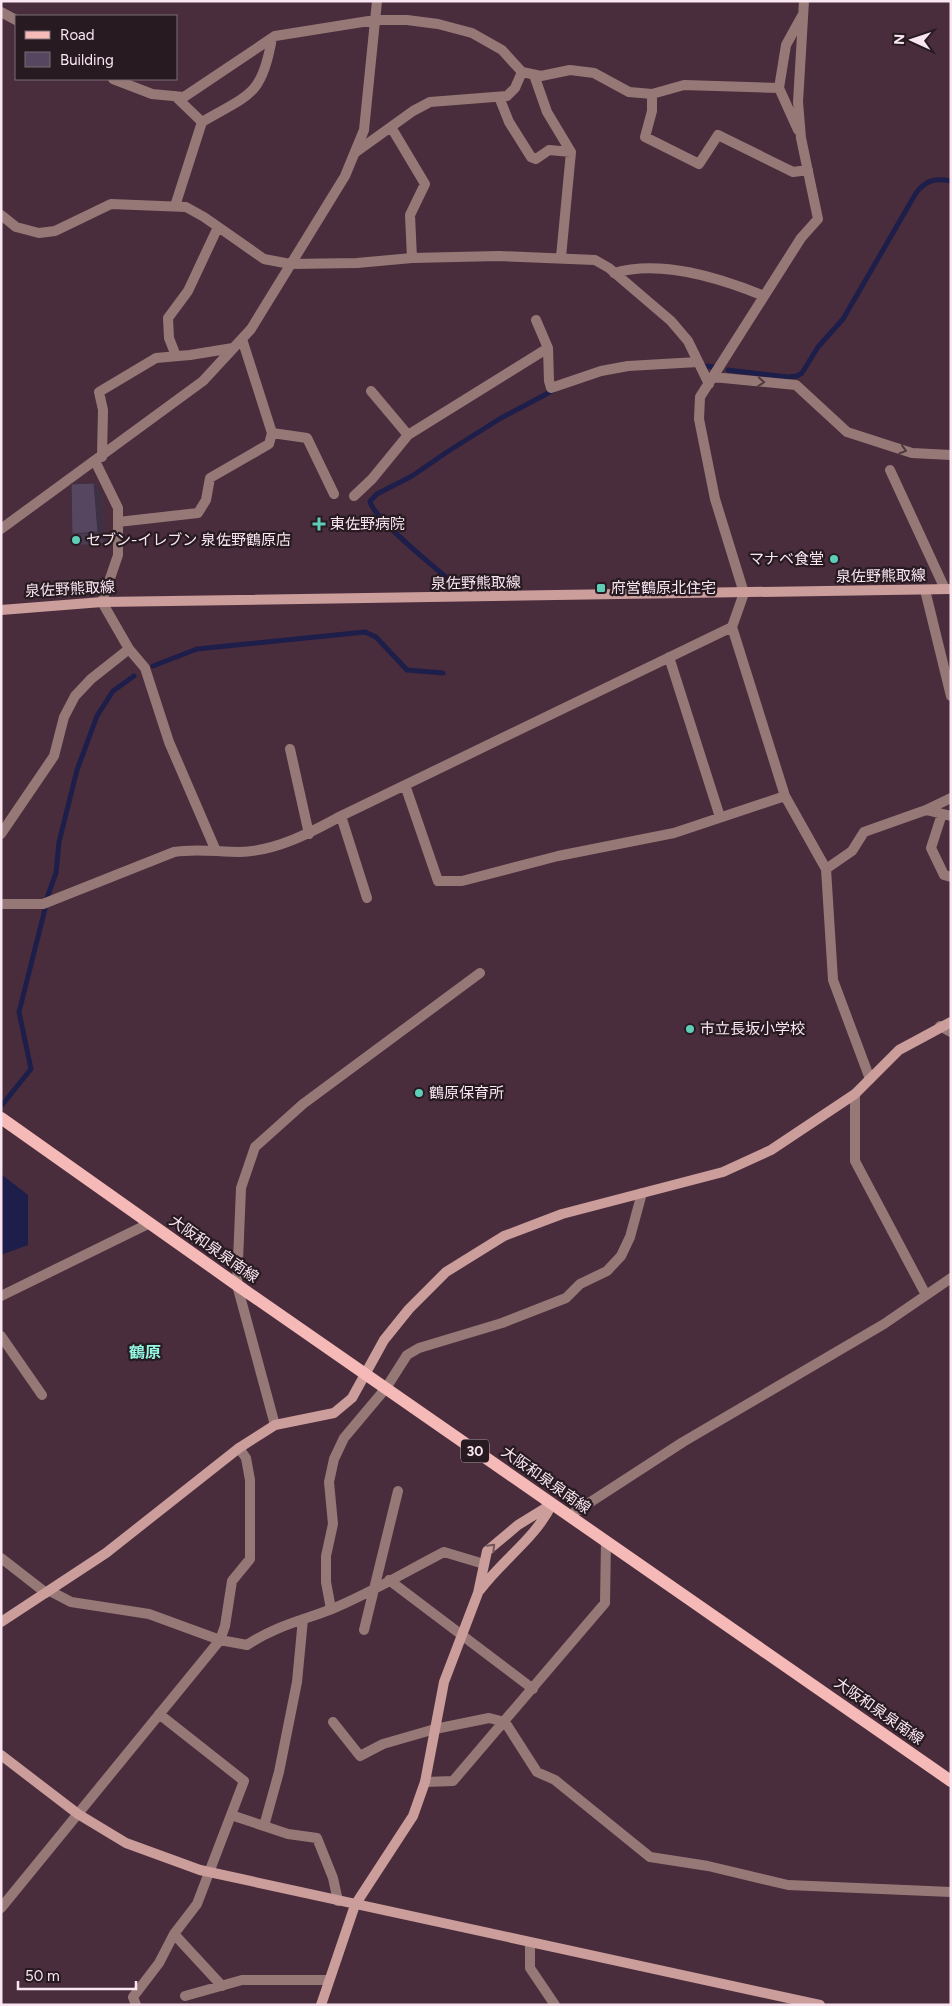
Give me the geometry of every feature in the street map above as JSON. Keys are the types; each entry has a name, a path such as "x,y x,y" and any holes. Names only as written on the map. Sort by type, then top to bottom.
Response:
{"main road":[{"name":"大阪和泉泉南線","path":"1,1118 237,1285 951,1781"}],"street":[{"path":"1,529 203,381 251,329 356,153 364,130 378,1"},
{"path":"804,1 798,102 801,138 818,219 801,238 700,397 699,419 715,499 744,593 732,627 785,796 826,869 833,980 870,1079"},
{"path":"1,12 15,19"},
{"path":"801,138 779,88 786,45 803,14"},
{"path":"115,80 152,94 184,97 272,38 375,20 407,20 438,24 472,33 502,50 522,72 541,76 570,70 594,73 629,92 652,94 684,85 779,88"},
{"path":"176,206 202,122 251,94 262,79 267,66 272,38"},
{"path":"356,153 391,127 430,102 507,96 515,88 522,72"},
{"path":"534,74 547,112 571,152 561,258"},
{"path":"652,94 652,111 645,137 699,164 718,135 793,172 808,170"},
{"path":"174,96 202,122"},
{"path":"499,97 509,122 531,157 536,159 549,150 571,152"},
{"path":"391,127 425,184 410,215 412,258"},
{"path":"1,215 16,227 39,233 55,231 111,204 186,207 218,226 264,259 290,264 357,263 412,258 561,258 595,260 614,273 671,321 688,341 698,362 711,381"},
{"path":"176,356 169,338 168,318 188,291 218,226"},
{"path":"614,273 630,268 652,267 733,284 764,296"},
{"path":"536,320 548,348 551,388 601,371 628,366 698,362"},
{"path":"118,522 198,512 206,500 210,478 269,444 272,433 242,339"},
{"path":"216,851 169,742 144,668 129,649 102,602 118,555 118,508 99,459 102,410 99,392 156,358 233,348"},
{"path":"354,496 372,479 408,436 548,348"},
{"path":"711,381 796,385 847,432 912,453 951,455"},
{"path":"371,391 408,436"},
{"path":"272,433 307,438 334,494"},
{"path":"890,470 948,589"},
{"name":"泉佐野熊取線","path":"1,610 102,602 948,589"},
{"path":"925,590 951,696"},
{"path":"1,904 43,904 174,852 192,849 256,851 309,834 405,784 732,627"},
{"path":"1,834 54,756 64,717 75,696 91,679 129,649"},
{"path":"669,657 720,818"},
{"path":"290,748 309,834"},
{"path":"405,784 438,881 462,881 558,856 674,833 785,796"},
{"path":"826,869 852,851 864,832 926,810 951,798"},
{"path":"926,810 947,815 931,848 944,875 951,877"},
{"path":"341,816 367,898"},
{"path":"275,1425 237,1285 241,1188 255,1148 303,1104 480,973"},
{"path":"1,1622 106,1553 239,1448 275,1425 334,1413 352,1398 384,1340 409,1309 446,1272 504,1236 562,1214 731,1169 771,1150 855,1094 899,1050 940,1026 951,1022"},
{"path":"940,1026 951,1032"},
{"path":"855,1094 856,1161 926,1295"},
{"path":"331,1609 326,1582 326,1556 333,1524 330,1482 334,1458 344,1438 386,1388 407,1355 419,1348 502,1323 566,1298 580,1284 607,1270 620,1256 630,1237 642,1193"},
{"path":"1,1296 150,1223"},
{"path":"569,1516 683,1442 884,1324 951,1278"},
{"path":"1,1336 42,1395"},
{"path":"1,1908 220,1640 225,1626 232,1581 250,1558 250,1480 246,1458 239,1448"},
{"path":"364,1630 398,1491"},
{"path":"321,2005 355,1905 413,1816 425,1782 444,1682 478,1592 487,1551 518,1525 552,1504"},
{"path":"478,1592 500,1564 524,1545 543,1521 552,1504"},
{"path":"425,1782 453,1781 605,1604 606,1541"},
{"path":"1,1558 48,1592 71,1602 149,1614 220,1640 247,1644 267,1631 331,1609 374,1590 389,1580 444,1552 484,1564"},
{"path":"389,1580 533,1690"},
{"path":"264,1826 279,1772 297,1682 302,1619"},
{"path":"136,2005 133,1997 159,1963 174,1934 197,1904 244,1780 160,1714"},
{"path":"332,1722 360,1756 383,1744 435,1730 489,1718 505,1722 537,1772 555,1780 650,1857 708,1866 788,1884 951,1892"},
{"path":"1,1754 78,1814 126,1843 209,1872 820,2005"},
{"path":"231,1815 288,1834 317,1838 333,1878 338,1901"},
{"path":"174,1934 222,1986"},
{"path":"530,1943 530,1968 554,2005"},
{"path":"185,1996 242,1980 329,1980"}],"shaded area":[{"path":"1,1174 28,1195 28,1245 1,1255"}],"building":[{"path":"94,483 98,532 72,534 71,484"}],"waterway":[{"path":"728,370 788,377 797,376 802,373 818,347 843,319 916,193 923,185 931,181 951,181"},
{"path":"706,366 714,367"},
{"path":"459,588 382,520 370,501 377,494 412,476 501,418 554,390"},
{"path":"153,666 197,649 365,632 376,637 407,670 443,673"},
{"path":"47,898 56,873 59,842 77,770 97,716 113,691 134,676"},
{"path":"2,1105 31,1069 19,1012 45,909"}],"place":[{"name":"東佐野病院","path":"319,524"},
{"name":"セブン-イレブン 泉佐野鶴原店","path":"76,540"},
{"name":"マナベ食堂","path":"834,559"},
{"name":"府営鶴原北住宅","path":"601,588"},
{"name":"市立長坂小学校","path":"690,1029"},
{"name":"鶴原保育所","path":"419,1093"}],"district":[{"name":"鶴原","path":"145,1352"}]}
